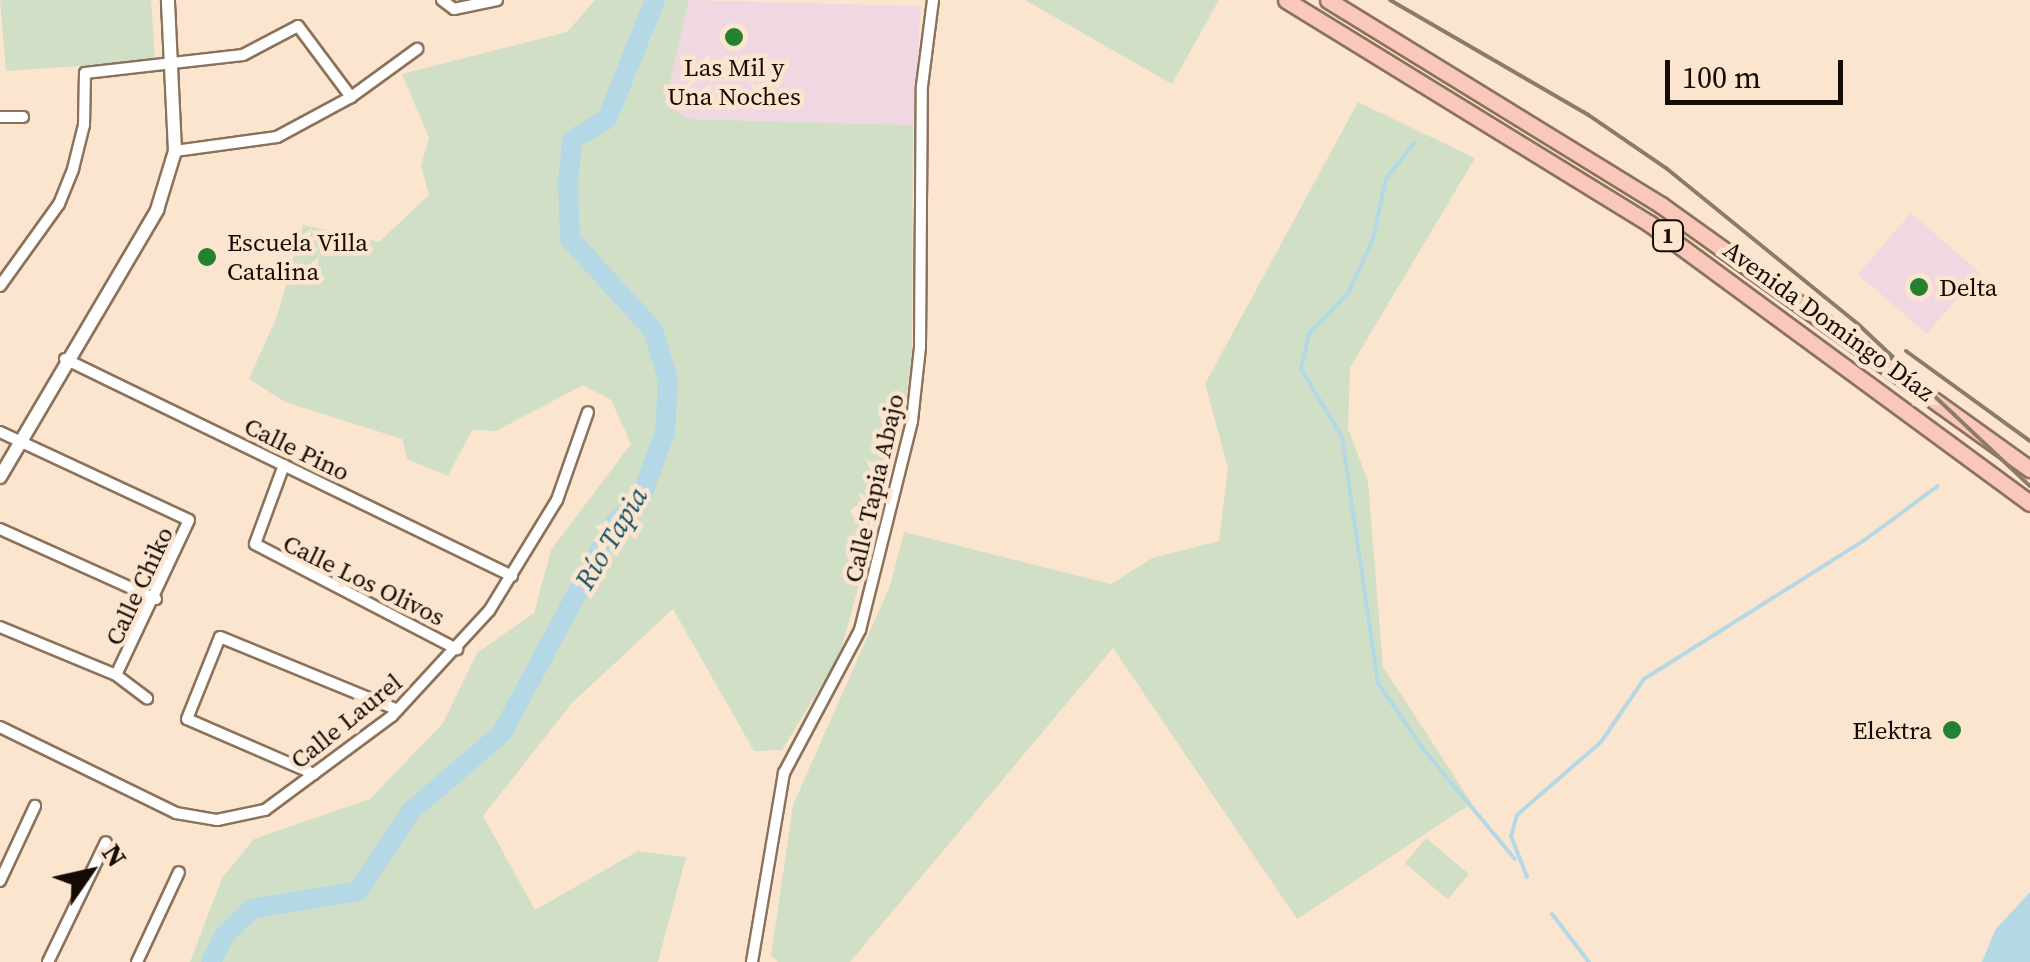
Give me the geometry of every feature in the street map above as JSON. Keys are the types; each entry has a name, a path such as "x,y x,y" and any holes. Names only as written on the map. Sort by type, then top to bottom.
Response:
{"main road":[{"name":"Avenida Domingo Díaz","path":"1286,0 1650,224 2030,503"},
{"name":"Avenida Domingo Díaz","path":"1328,0 1661,205 2030,469"}],"street":[{"path":"0,477 17,440 157,210 176,151 168,0"},
{"path":"442,0 454,10 497,0"},
{"name":"Calle Tapia Abajo","path":"752,962 784,773 860,630 912,422 920,347 922,86 933,0"},
{"path":"0,286 59,204 73,170 84,125 85,73 243,55 298,26 351,97"},
{"path":"176,151 277,137 351,97 417,48"},
{"path":"0,117 23,118"},
{"name":"Calle Pino","path":"65,359 512,576"},
{"name":"Calle Laurel","path":"0,727 176,813 216,820 266,810 398,710 457,649 512,576 557,500 588,412"},
{"name":"Calle Chiko","path":"0,432 184,514 189,528 116,676"},
{"name":"Calle Los Olivos","path":"284,464 255,544 457,649"},
{"path":"0,529 156,599"},
{"path":"0,626 116,676 147,698"},
{"path":"314,774 187,718 220,637 398,710"},
{"path":"0,881 35,806"},
{"path":"48,962 106,842"},
{"path":"137,962 179,872"}],"shaded area":[{"path":"689,0 921,6 913,125 690,119 665,105"},
{"path":"1911,213 1980,273 1927,334 1858,274"}],"green space":[{"path":"0,0 151,0 155,61 6,71"},
{"path":"595,0 689,0 665,105 690,119 913,125 912,353 904,417 840,655 782,750 754,751 673,609 572,703 483,816 535,910 638,851 686,857 658,962 190,962 222,878 254,839 370,799 443,723 477,653 534,613 551,550 631,444 611,400 583,385 496,431 472,430 448,476 407,459 402,439 285,402 249,379 277,316 303,225 379,242 429,195 421,166 429,138 402,74 567,32"},
{"path":"1025,0 1219,0 1172,84"},
{"path":"1358,102 1475,158 1350,368 1348,429 1368,481 1383,667 1472,803 1297,919 1113,648 850,962 778,962 771,956 793,805 890,586 904,532 1111,584 1152,558 1219,541 1228,468 1205,384"},
{"path":"1426,838 1469,874 1448,899 1405,863"}],"water":[{"path":"2030,892 2030,962 1982,962 1995,930"}],"waterway":[{"name":"Río Tapia","path":"211,962 225,935 252,909 358,891 411,811 502,733 614,524 640,500 665,432 668,380 653,330 570,239 568,183 572,140 607,119 655,0"},
{"path":"1414,143 1386,179 1373,239 1349,292 1309,334 1301,369 1342,437 1378,683 1423,749 1515,859"},
{"path":"1527,877 1511,836 1517,815 1601,742 1644,679 1866,539 1938,486"},
{"path":"1552,914 1589,962"}],"railway":[{"path":"1390,0 1587,114 1666,168 1859,325 2030,486"},
{"path":"1906,351 2030,441"}],"place":[{"name":"Las Mil y Una Noches","path":"734,37"},
{"name":"Escuela Villa Catalina","path":"207,257"},
{"name":"Delta","path":"1919,287"},
{"name":"Elektra","path":"1952,730"}]}
